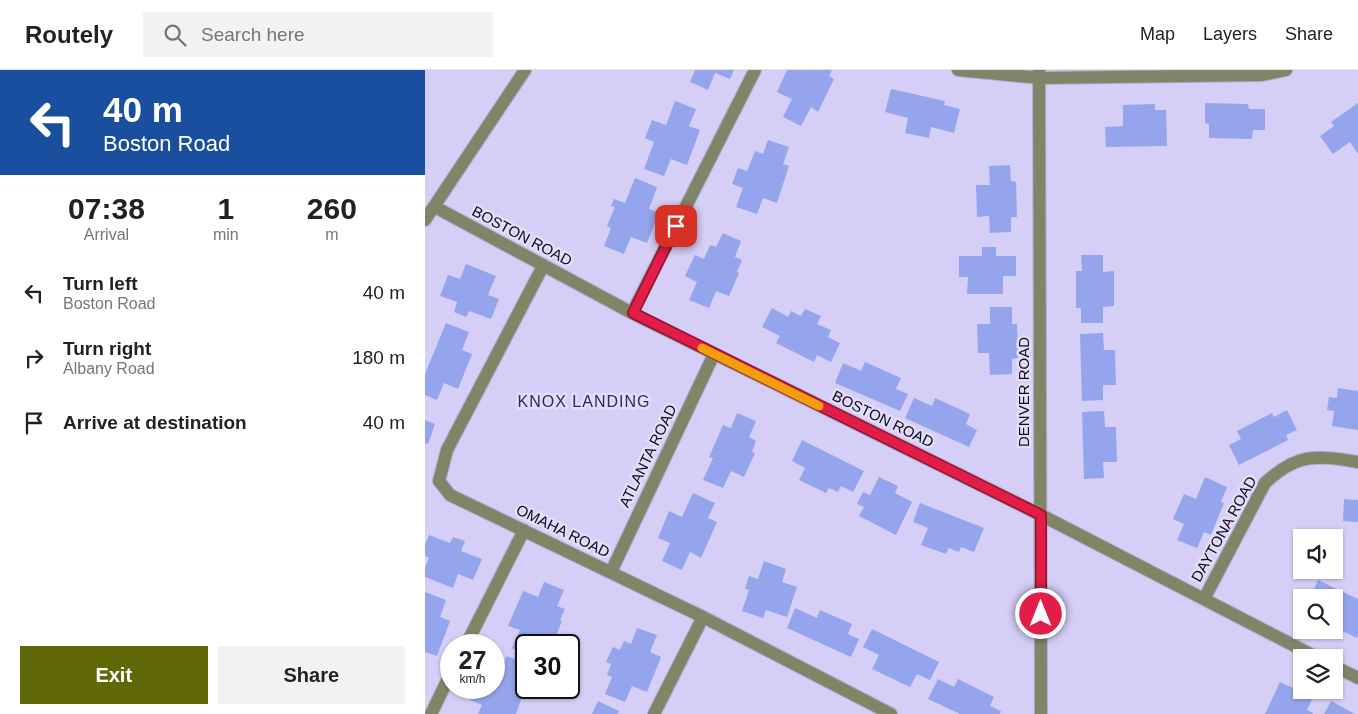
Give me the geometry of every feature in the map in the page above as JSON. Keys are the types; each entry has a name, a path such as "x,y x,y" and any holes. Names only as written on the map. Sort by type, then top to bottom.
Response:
{"street":[{"path":"425,220 525,70"},
{"path":"633,313 755,70"},
{"path":"958,70 1039,74 1262,75 1286,70"},
{"name":"DENVER ROAD","path":"1039,74 1041,714"},
{"name":"BOSTON ROAD","path":"435,207 633,313 1041,515 1301,649"},
{"name":"OMAHA ROAD","path":"543,266 447,450 439,481 449,495 703,617 891,714"},
{"name":"ATLANTA ROAD","path":"611,572 714,354"},
{"name":"DAYTONA ROAD","path":"1204,599 1265,483 1278,471 1301,459 1327,456 1358,462"},
{"path":"471,634 523,530"},
{"path":"654,714 703,617"},
{"path":"1343,670 1358,678"},
{"path":"431,714 440,696"}],"building":[{"path":"695,70 734,70 730,79 715,73 708,90 690,82"},
{"path":"787,70 832,70 829,76 834,79 818,112 811,107 801,126 783,117 792,99 777,92"},
{"path":"891,89 945,101 944,105 960,109 954,133 931,127 929,138 905,133 908,118 885,112"},
{"path":"675,101 696,109 689,126 700,130 687,165 671,159 664,176 644,169 654,142 645,138 652,120 666,125"},
{"path":"1205,103 1248,104 1249,109 1265,109 1265,130 1253,130 1252,139 1209,138 1209,124 1205,123"},
{"path":"1358,103 1358,154 1350,142 1333,154 1320,136 1334,126 1331,122"},
{"path":"1155,104 1155,110 1166,110 1167,146 1106,147 1105,127 1123,126 1123,105"},
{"path":"768,140 789,147 783,164 789,166 777,203 763,198 757,214 736,207 743,188 732,184 738,168 747,171 755,151 763,154"},
{"path":"1010,165 1011,181 1016,182 1017,217 1011,217 1011,232 990,233 989,216 977,217 976,185 990,185 989,166"},
{"path":"635,178 657,187 649,209 659,213 647,243 631,237 624,254 604,246 611,228 607,226 615,207 611,206 614,199 625,203"},
{"path":"723,233 741,241 735,257 742,260 737,272 739,273 729,296 716,291 709,308 689,300 697,282 685,276 695,255 704,259 710,245 716,247"},
{"path":"982,247 996,247 996,256 1016,256 1016,276 1003,276 1003,294 967,294 968,277 959,277 959,256 982,256"},
{"path":"1081,255 1103,255 1103,272 1114,271 1114,306 1103,307 1103,323 1081,323 1081,308 1076,308 1076,271 1082,271"},
{"path":"466,264 496,276 488,295 499,299 491,319 469,311 466,317 454,312 457,302 440,296 448,275 460,279"},
{"path":"990,307 1012,307 1012,324 1017,324 1018,358 1012,359 1012,374 990,375 989,353 978,353 977,324 990,324"},
{"path":"772,308 788,317 791,311 801,316 805,309 821,316 817,324 831,330 828,337 840,343 831,362 817,355 814,362 776,343 780,336 762,327"},
{"path":"446,323 469,332 462,350 472,354 458,389 444,383 437,400 425,395 425,374"},
{"path":"1103,333 1104,350 1115,350 1116,385 1103,385 1103,400 1082,401 1080,334"},
{"path":"865,362 901,378 896,389 908,394 900,411 835,383 843,363 861,371"},
{"path":"1338,388 1358,391 1358,430 1332,426 1334,411 1327,410 1329,397 1337,398"},
{"path":"914,398 932,406 935,398 970,414 966,424 977,430 969,447 905,418"},
{"path":"1287,410 1297,430 1286,435 1288,440 1239,465 1229,445 1241,439 1237,431 1272,413 1274,417"},
{"path":"1104,411 1105,427 1116,427 1117,462 1103,462 1104,478 1084,479 1082,412"},
{"path":"737,413 756,421 749,437 756,441 752,452 755,453 744,477 731,471 723,488 703,480 713,458 709,457 723,425 731,428"},
{"path":"425,420 435,424 428,444 425,443"},
{"path":"802,440 864,471 853,492 841,486 838,492 829,488 826,493 799,480 805,468 792,461"},
{"path":"879,477 898,486 895,493 912,502 896,535 859,516 864,507 857,504 863,492 870,495"},
{"path":"1205,477 1227,487 1221,502 1224,503 1211,535 1204,532 1197,548 1177,540 1184,524 1173,519 1184,494 1196,499"},
{"path":"693,493 715,503 708,518 717,522 701,558 690,552 682,570 662,561 670,543 658,538 669,511 682,517"},
{"path":"1344,499 1358,500 1358,522 1343,521"},
{"path":"920,503 984,528 974,552 961,547 959,552 949,548 946,554 921,545 928,528 913,522"},
{"path":"429,535 450,543 453,537 465,541 461,551 482,559 473,580 458,574 453,588 425,577 425,568 429,558 425,556 425,544"},
{"path":"764,561 786,569 782,582 797,587 787,617 766,610 763,618 742,611 749,590 745,589 749,576 758,579"},
{"path":"1318,580 1337,589 1314,589"},
{"path":"544,582 564,590 557,606 565,609 557,634 518,634 520,630 508,626 523,591 538,597"},
{"path":"425,592 446,600 440,617 450,621 445,634 440,634 440,648 437,656 425,652"},
{"path":"1343,592 1358,599 1357,638 1343,631"},
{"path":"795,608 817,618 820,610 852,624 848,634 859,639 851,657 787,628"},
{"path":"637,628 657,635 650,652 661,657 647,692 632,686 625,702 605,694 612,677 607,675 611,664 606,662 613,647 620,650 624,641 631,644"},
{"path":"872,629 939,662 930,680 917,674 910,687 872,669 879,655 863,647"},
{"path":"507,656 515,659 515,699 521,699 516,714 478,714 482,705 470,699 505,699 505,660"},
{"path":"938,679 954,687 958,679 994,697 990,706 1001,711 1000,714 960,714 928,699"},
{"path":"1280,682 1293,688 1293,699 1312,699 1307,710 1314,714 1265,714"},
{"path":"598,701 619,711 618,714 592,714"},
{"path":"1331,701 1355,714 1324,714"}],"slow traffic":[{"path":"702,348 819,406"}],"district":[{"name":"KNOX LANDING","path":"584,401"}],"route":[{"path":"676,226 633,313 1041,515 1041,614"}]}
